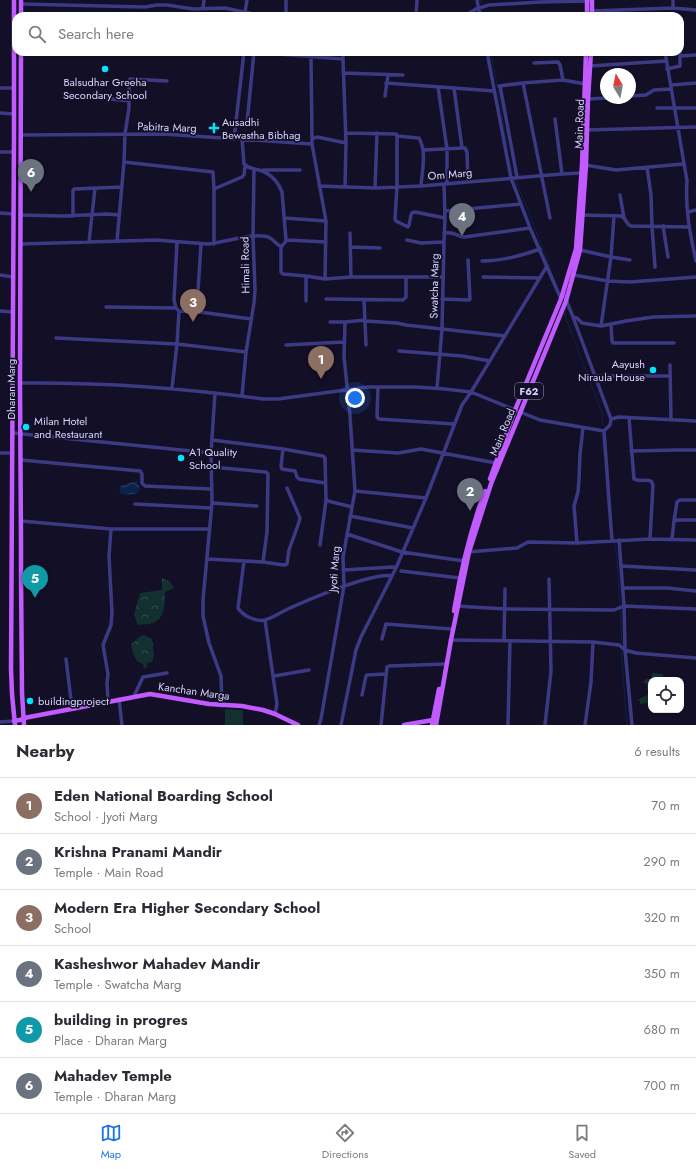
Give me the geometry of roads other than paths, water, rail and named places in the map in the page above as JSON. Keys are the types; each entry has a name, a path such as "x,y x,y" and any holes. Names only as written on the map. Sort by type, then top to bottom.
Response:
{"main road":[{"name":"Dharan Marg","path":"14,0 14,12"},
{"path":"590,1 592,12"},
{"path":"588,12 590,1"},
{"name":"Dharan Marg","path":"14,56 11,669 15,723"},
{"name":"Dharan Marg","path":"21,56 20,434 22,693 24,725"},
{"name":"Main Road","path":"586,56 586,130"},
{"name":"Main Road","path":"432,723 467,552 477,512 496,463 566,301 576,249 580,215 591,56"},
{"name":"Main Road","path":"436,725 464,561 518,411 580,250 581,173 584,165"},
{"name":"Kanchan Marga","path":"15,723 24,718 150,694 222,706 242,706 262,710 275,714 298,725"},
{"path":"404,725 432,723"}],"street":[{"path":"203,8 204,0"},
{"path":"21,2 133,7 167,5 193,9 224,8 245,12 247,0"},
{"path":"286,0 286,12"},
{"path":"416,12 417,0"},
{"path":"476,0 479,12"},
{"path":"673,0 673,8"},
{"path":"472,12 489,5 590,1"},
{"path":"608,12 673,8 696,10"},
{"path":"684,54 696,55"},
{"path":"234,139 244,56"},
{"path":"236,124 245,125 247,123 253,56"},
{"path":"324,279 326,221 312,144 311,56 343,60"},
{"path":"343,56 346,133 345,186"},
{"path":"488,56 517,177"},
{"path":"665,56 687,180 689,227 696,261"},
{"path":"667,69 680,67 680,56"},
{"path":"590,66 666,61"},
{"path":"534,63 558,62 563,80"},
{"path":"343,73 403,75"},
{"path":"385,96 388,75"},
{"path":"117,241 129,101 128,80 167,81"},
{"path":"386,83 454,88 496,88 523,83 563,80 585,84"},
{"path":"523,83 550,218"},
{"path":"636,96 646,95 654,90 696,83"},
{"name":"Swatcha Marg","path":"437,388 442,329 447,149 438,87"},
{"path":"0,88 14,88"},
{"path":"454,88 462,148"},
{"path":"496,88 511,178 530,228 561,299"},
{"path":"68,94 129,101"},
{"path":"588,100 600,99"},
{"path":"657,108 696,108"},
{"path":"0,113 14,114"},
{"path":"555,119 562,174"},
{"path":"586,130 696,127"},
{"path":"346,133 396,134 398,136 419,138 423,150 421,186"},
{"path":"375,188 377,133"},
{"name":"Pabitra Marg","path":"21,135 162,134 312,144"},
{"path":"398,136 396,221 408,227 410,225 411,214 415,212 446,218"},
{"path":"312,139 317,137 346,143"},
{"path":"214,189 244,175 245,166 242,139"},
{"path":"423,150 465,148 467,152 468,182"},
{"path":"0,152 14,152"},
{"path":"124,162 212,171 214,174 214,244"},
{"path":"584,165 616,170 684,164"},
{"path":"245,166 262,170 300,170"},
{"path":"647,167 651,195 655,267"},
{"name":"Himali Road","path":"242,396 246,352 255,290 253,236 254,169"},
{"path":"262,170 272,176 280,185 282,192 286,240 281,246 281,272 283,274 324,279 443,277"},
{"name":"Om Marg","path":"319,186 375,188 421,186 581,173"},
{"path":"72,216 73,189 122,187"},
{"path":"89,242 95,188"},
{"path":"620,195 624,218 630,226 689,227"},
{"path":"445,211 521,204"},
{"path":"688,212 696,210"},
{"path":"0,213 13,214"},
{"path":"20,215 120,215"},
{"path":"580,215 621,216 624,218"},
{"path":"601,326 611,257 614,216"},
{"path":"284,218 326,221"},
{"path":"663,226 668,257"},
{"path":"444,233 451,232 464,237 530,228"},
{"path":"350,233 351,278"},
{"path":"20,244 156,240 214,244 224,240 253,236 268,237 278,246 281,246"},
{"path":"286,240 326,242"},
{"path":"407,240 421,243 444,242"},
{"path":"172,388 177,344 178,309 174,300 177,242"},
{"path":"200,312 198,291 201,244"},
{"path":"350,247 380,248"},
{"path":"482,261 526,255 540,250"},
{"path":"580,250 630,260"},
{"path":"442,299 470,299 468,260"},
{"path":"342,725 356,650 396,568 426,498 462,405 547,266"},
{"path":"570,274 608,281 630,282 696,277"},
{"path":"0,275 13,277"},
{"path":"306,276 306,301"},
{"path":"326,300 404,299 406,296 406,277"},
{"path":"483,277 540,278"},
{"path":"563,292 611,419 610,425 604,431 612,540"},
{"path":"364,300 366,345"},
{"path":"106,307 178,309 251,319"},
{"path":"0,311 13,312"},
{"path":"573,317 577,318 582,323 601,326 653,317 696,316"},
{"path":"330,322 365,320 397,322 406,325 505,336"},
{"name":"Jyoti Marg","path":"319,725 344,586 343,557 355,491 344,356 345,322"},
{"path":"611,324 613,343 674,343"},
{"path":"56,338 177,344 246,352"},
{"path":"286,345 344,342"},
{"path":"399,351 462,356 490,361"},
{"path":"670,365 671,420"},
{"path":"595,376 670,376"},
{"path":"20,382 68,382 172,388 264,399 278,399 378,387 437,388 471,392 540,420 604,431"},
{"path":"378,387 377,417 379,419 454,424"},
{"path":"215,393 211,453 212,506 206,559 203,616 209,643 221,676 222,706"},
{"path":"611,419 619,417 696,421"},
{"path":"629,418 634,479 648,480 653,485 650,539"},
{"path":"577,543 574,506 579,485 583,428"},
{"path":"12,433 211,453"},
{"path":"212,440 324,456 326,500 320,545"},
{"path":"283,449 282,469 295,472 299,479 325,484"},
{"path":"352,450 398,453 421,449 496,463"},
{"path":"631,451 696,450"},
{"path":"0,453 13,453"},
{"path":"21,460 140,471 142,474 142,483 145,486 211,489"},
{"path":"211,467 266,472 268,474 267,532 263,562"},
{"path":"206,559 263,562 284,565 287,563 289,550 300,518 287,488"},
{"path":"355,491 426,498"},
{"path":"326,500 352,507"},
{"path":"672,540 673,523 677,502 680,500 696,500"},
{"path":"134,504 257,506"},
{"path":"350,516 413,528"},
{"path":"674,521 696,520"},
{"path":"21,521 111,529 209,529"},
{"path":"108,701 108,674 103,645 111,624 112,613 109,556 111,529"},
{"path":"347,534 402,552 464,561"},
{"path":"467,552 518,548 528,542 577,543 650,539 696,540"},
{"path":"618,540 623,588 625,650 632,725"},
{"path":"244,561 238,608 240,612 252,619 265,620 344,586 371,578 388,575 392,576"},
{"path":"621,566 696,570"},
{"path":"343,570 396,568"},
{"path":"401,571 460,578"},
{"path":"545,725 551,671 549,579"},
{"path":"504,641 505,588"},
{"path":"623,588 667,588 696,591"},
{"path":"456,606 550,610 616,610 624,606 696,609"},
{"path":"265,620 278,704 275,714"},
{"path":"382,639 386,624 451,629"},
{"path":"450,640 593,642 619,645 625,650 636,653 696,658"},
{"path":"508,725 510,641"},
{"path":"585,725 591,682 593,642"},
{"path":"66,659 72,708"},
{"path":"381,725 386,669 389,666 445,664"},
{"path":"274,676 310,670"},
{"path":"134,696 143,677 167,673"},
{"path":"362,695 366,676 386,674"},
{"path":"119,699 122,725"},
{"path":"0,722 15,723"}],"water":[{"path":"137,481 140,488 138,493 130,495 121,494 119,488 122,485"}],"waterway":[{"path":"480,0 481,4"},
{"path":"491,56 507,148"},
{"path":"510,165 514,174"},
{"path":"515,180 554,279"},
{"path":"565,309 565,316 602,413 603,426"},
{"path":"602,433 604,454"},
{"path":"606,485 609,517"},
{"path":"614,542 617,555 620,607"},
{"path":"620,610 622,644"},
{"path":"621,649 627,725"}],"place":[{"name":"Balsudhar Greeha Secondary School","path":"105,69"},
{"name":"Ausadhi Bewastha Bibhag","path":"214,128"},
{"name":"Mahadev Temple","path":"31,192"},
{"name":"Kasheshwor Mahadev Mandir","path":"462,236"},
{"name":"Modern Era Higher Secondary School","path":"193,322"},
{"name":"Aayush Niraula House","path":"653,370"},
{"name":"Eden National Boarding School","path":"321,379"},
{"name":"Milan Hotel and Restaurant","path":"26,427"},
{"name":"A1 Quality School","path":"181,458"},
{"name":"Krishna Pranami Mandir","path":"470,511"},
{"name":"building in progres","path":"35,598"},
{"name":"buildingproject","path":"30,701"}]}
